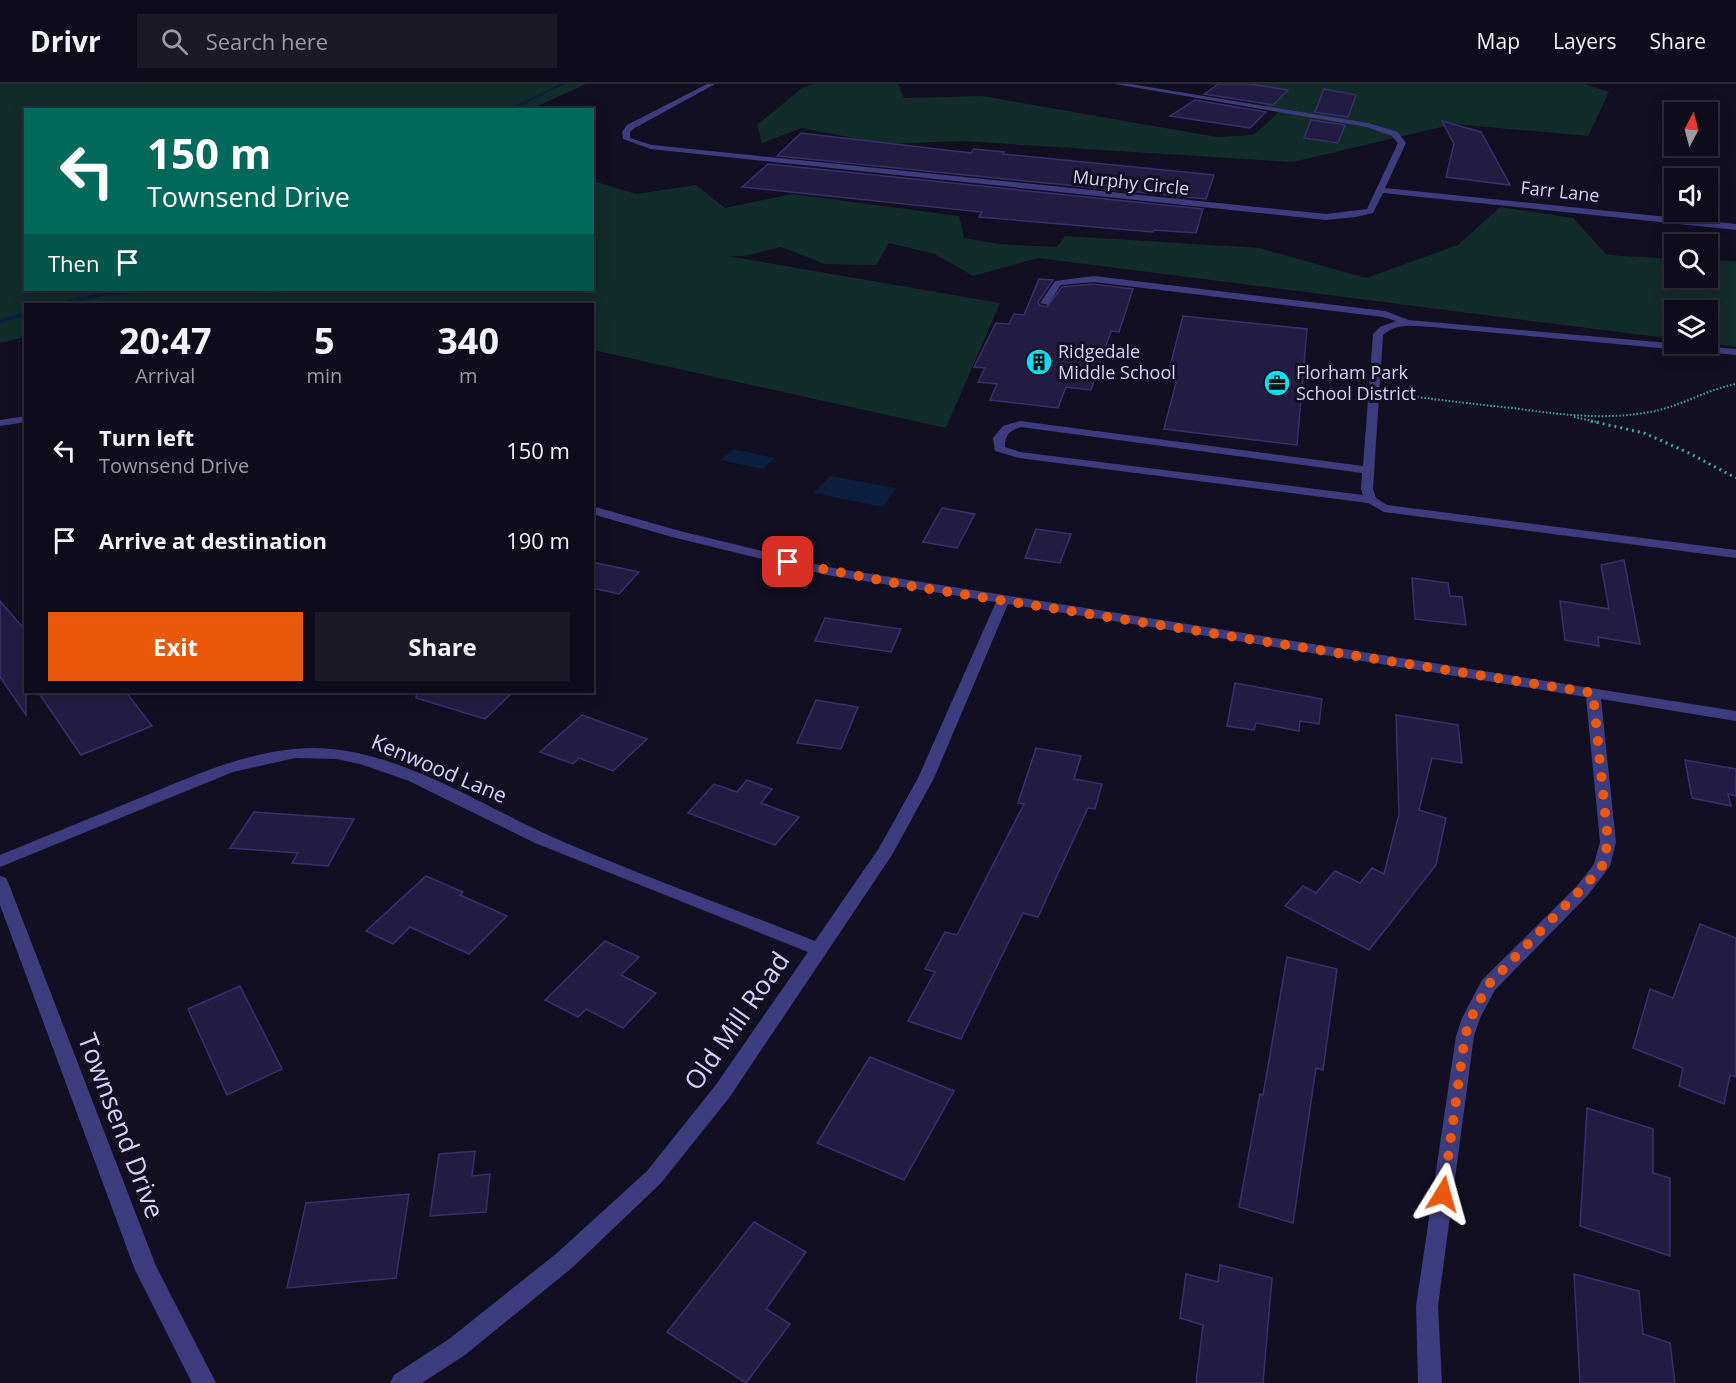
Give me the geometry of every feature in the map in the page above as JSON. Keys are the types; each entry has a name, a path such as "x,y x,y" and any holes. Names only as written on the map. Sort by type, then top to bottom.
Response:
{"street":[{"name":"Murphy Circle","path":"712,84 630,127 626,132 627,139 642,146 663,149 1306,216 1342,216 1366,213 1372,209 1402,143 1401,138 1387,130 1118,84"},
{"name":"Farr Lane","path":"1380,190 1736,227"},
{"path":"1045,303 1058,283 1095,279 1385,314 1411,323"},
{"path":"1371,500 1367,489 1368,470 1378,334 1383,328 1395,324 1411,323 1736,352"},
{"path":"0,423 24,418"},
{"path":"1368,470 1040,425 1020,424 1007,428 999,438 999,448 1019,455 1371,500 1384,508 1736,554"},
{"path":"594,511 676,534 827,571 1003,601 1736,716"},
{"name":"Old Mill Road","path":"402,1383 458,1347 565,1260 654,1177 722,1092 886,851 926,778 1003,601"},
{"path":"1430,1383 1427,1306 1465,1036 1471,1018 1488,985 1582,891 1602,866 1608,842 1593,693"},
{"name":"Kenwood Lane","path":"0,861 228,768 259,759 297,754 334,754 367,760 436,788 539,837 648,884 820,950"},
{"name":"Townsend Drive","path":"0,882 146,1270 204,1383"}],"path":[{"path":"1574,417 1577,415 1641,415 1673,407 1705,392 1736,384"},
{"path":"1386,393 1574,417 1644,433 1689,453 1736,478"}],"green space":[{"path":"0,84 586,84 533,108 24,108 24,291 594,291 594,181 636,194 696,185 725,208 792,194 959,216 964,238 999,244 1057,247 1065,236 1259,248 1366,278 1458,245 1500,207 1573,218 1607,255 1664,258 1664,288 1718,288 1718,260 1736,261 1736,347 1718,345 1718,300 1664,300 1664,338 1038,258 973,276 935,254 889,243 876,265 825,264 781,247 744,256 728,256 1000,303 946,428 594,350 594,303 24,303 24,337 0,343"},
{"path":"814,84 898,84 904,98 982,96 1217,137 1254,135 1280,111 1210,84 1584,84 1609,92 1588,136 1454,124 1293,162 962,141 883,144 802,128 762,143 757,125 802,88"}],"water":[{"path":"733,449 774,458 763,469 720,460"},
{"path":"830,476 896,488 883,507 814,493"}],"building":[{"path":"1219,84 1250,84 1288,90 1273,105 1204,94"},
{"path":"1324,89 1356,95 1348,117 1315,112"},
{"path":"1195,100 1266,112 1250,128 1170,116"},
{"path":"1311,120 1345,125 1338,143 1304,138"},
{"path":"1442,121 1481,132 1510,185 1446,177 1454,144"},
{"path":"801,133 971,153 974,149 1004,152 1003,154 1214,175 1206,199 777,156"},
{"path":"768,164 1203,209 1196,233 1154,230 1153,232 979,217 982,212 742,187"},
{"path":"1039,279 1053,280 1038,302 1039,305 1047,307 1062,287 1092,284 1133,289 1119,332 1111,331 1091,390 1066,387 1058,408 990,400 997,384 978,382 985,368 974,367 996,323 1009,324 1014,314 1024,315"},
{"path":"1183,316 1307,329 1297,445 1164,429 1177,379 1167,378"},
{"path":"942,508 975,514 957,548 923,542"},
{"path":"1036,529 1071,534 1060,563 1025,558"},
{"path":"1624,560 1640,644 1598,637 1599,646 1565,640 1560,601 1609,609 1601,565"},
{"path":"594,562 639,572 619,594 594,588"},
{"path":"1412,578 1448,583 1450,596 1462,597 1466,625 1415,619"},
{"path":"0,601 24,629 26,715 0,677"},
{"path":"825,618 901,629 891,652 815,641"},
{"path":"1235,683 1322,699 1319,724 1300,721 1299,731 1256,723 1254,730 1227,726"},
{"path":"39,693 127,693 152,726 81,755"},
{"path":"417,693 512,693 485,719 416,698"},
{"path":"816,700 858,707 841,749 797,743"},
{"path":"582,715 647,739 613,771 579,758 573,764 540,752"},
{"path":"1396,715 1458,725 1462,763 1432,758 1419,810 1446,818 1436,865 1369,950 1285,906 1303,886 1316,893 1335,871 1360,883 1372,868 1384,874 1399,814"},
{"path":"1036,748 1081,756 1074,779 1102,784 1095,809 1088,808 1038,917 1023,913 961,1039 908,1021 935,972 925,969 945,932 957,935 1024,804 1018,803"},
{"path":"1685,760 1736,769 1736,796 1728,794 1731,806 1692,798"},
{"path":"747,780 772,789 761,803 799,817 775,845 688,813 714,784 737,792"},
{"path":"254,812 354,819 328,866 292,863 298,853 230,848"},
{"path":"426,876 463,892 460,895 507,916 469,954 410,927 393,944 366,931"},
{"path":"1700,924 1736,938 1736,1077 1730,1075 1724,1104 1679,1086 1683,1068 1633,1048 1650,989 1673,998"},
{"path":"605,941 639,957 621,975 656,993 623,1028 586,1009 578,1017 545,1000"},
{"path":"1287,957 1337,969 1323,1070 1316,1068 1293,1223 1239,1207 1260,1094 1263,1095"},
{"path":"240,986 282,1069 227,1095 188,1009"},
{"path":"870,1057 954,1091 904,1180 817,1143"},
{"path":"1587,1108 1653,1129 1653,1173 1670,1178 1670,1256 1580,1226"},
{"path":"475,1151 472,1176 490,1174 486,1212 430,1216 439,1154"},
{"path":"409,1194 396,1278 287,1288 306,1203"},
{"path":"754,1222 806,1252 766,1309 790,1324 746,1383 667,1332"},
{"path":"1220,1265 1272,1278 1263,1383 1196,1383 1203,1325 1180,1318 1186,1274 1218,1282"},
{"path":"1574,1274 1639,1291 1643,1334 1670,1343 1675,1383 1580,1383"}],"waterway":[{"path":"512,108 563,84"},
{"path":"62,303 103,294 135,291"},
{"path":"262,291 278,291"},
{"path":"0,321 24,315"}],"place":[{"name":"Ridgedale Middle School","path":"1039,362"},
{"name":"Florham Park School District","path":"1277,383"}],"route":[{"path":"788,562 910,586 1593,693 1608,842 1602,866 1582,891 1488,985 1471,1018 1465,1036 1443,1194"}]}
